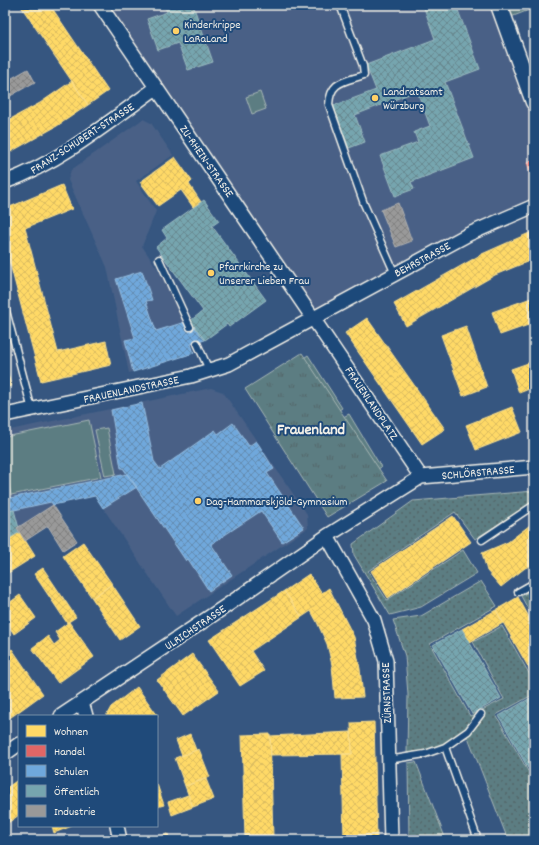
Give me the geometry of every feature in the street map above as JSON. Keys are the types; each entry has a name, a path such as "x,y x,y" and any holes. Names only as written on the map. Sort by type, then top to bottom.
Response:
{"street":[{"name":"ZU-RHEIN-STRASSE","path":"100,5 313,317"},
{"path":"499,5 534,102"},
{"name":"FRANZ-SCHUBERT-STRASSE","path":"5,182 36,170 98,130 156,88"},
{"name":"BEHRSTRASSE","path":"313,317 469,234 534,206"},
{"name":"FRAUENLANDSTRASSE","path":"5,415 209,370 229,364 313,317"},
{"name":"FRAUENLANDPLATZ","path":"313,317 421,477"},
{"name":"SCHLÖRSTRASSE","path":"421,477 534,467"},
{"path":"326,536 421,477"},
{"name":"ULRICHSTRASSE","path":"62,715 229,604 326,536"},
{"name":"ZÜRNSTRASSE","path":"326,536 374,620 386,661 391,840"},
{"path":"82,702 86,715"},
{"path":"5,754 18,745"},
{"path":"116,827 120,840"}],"lane":[{"path":"340,5 363,66 364,75 337,84 330,93 329,105 364,204 395,274"},
{"path":"159,259 190,327"},
{"path":"5,307 32,410"},
{"path":"198,343 209,370"},
{"path":"482,540 534,505"},
{"path":"518,592 534,583"},
{"path":"388,760 425,754 445,747 468,731 482,714"},
{"path":"445,747 478,840"}],"shaded area":[{"path":"101,5 497,5 534,108 534,205 314,316"},
{"path":"143,119 151,123 173,155 136,181 156,211 142,246 205,340 192,344 194,353 129,373 107,267 68,180 71,170"},
{"name":"Dag-Hammarskjöld-Gymnasium","path":"211,388 223,392 307,514 308,528 176,616 95,496 53,505 17,528 5,541 5,431"}],"green space":[{"path":"507,5 534,5 534,8 511,17"},
{"path":"260,92 266,109 252,114 246,97"},
{"path":"302,353 387,481 327,517 245,389"},
{"path":"308,355 342,408 335,413 301,360"},
{"path":"349,414 381,467 374,472 341,418"},
{"path":"89,420 101,477 11,495 5,465 5,437"},
{"path":"107,428 116,474 105,476 95,430"},
{"path":"534,491 534,502 475,539 455,512 368,571 387,600 463,550 477,573 421,607 390,615 354,555 353,544 413,501"},
{"path":"481,581 497,606 430,644 470,716 504,699 473,642 502,626 534,682 534,694 496,715 528,771 534,768 534,773 531,775 534,780 534,840 508,840 468,737 431,750 407,753 408,695 405,656 393,620 421,616"},
{"path":"534,589 534,620 521,596"},
{"path":"416,762 446,840 409,840 408,763"}],"building: Wohnen":[{"path":"20,5 50,5 108,91 88,105"},
{"path":"72,81 88,105 57,126 5,155 5,122 40,103"},
{"path":"175,157 192,181 189,184 201,202 193,207 181,190 158,206 140,182"},
{"path":"62,185 72,209 25,228 58,352 106,341 111,365 41,381 5,245 5,209"},
{"path":"534,231 534,259 495,275 406,326 394,304 482,254"},
{"path":"534,297 534,323 500,335 492,312"},
{"path":"367,318 445,429 422,444 345,333"},
{"path":"466,326 487,387 463,396 441,335"},
{"path":"534,361 534,387 519,393 511,369"},
{"path":"5,362 11,386 5,388"},
{"path":"512,407 522,432 476,450 466,425"},
{"path":"453,516 471,542 388,598 371,571"},
{"path":"534,522 534,564 525,568 501,587 487,571 482,553 508,542"},
{"path":"20,532 35,556 5,575 5,541"},
{"path":"83,542 112,584 92,598 63,556"},
{"path":"43,568 76,617 67,623 34,574"},
{"path":"309,574 322,593 329,588 354,637 363,697 335,698 332,665 327,644 317,622 311,611 302,617 284,591"},
{"path":"112,584 140,626 120,640 92,598"},
{"path":"284,591 302,617 251,651 264,671 240,686 209,640"},
{"path":"20,595 36,618 14,634 5,621 5,606"},
{"path":"518,597 534,626 534,677 496,610"},
{"path":"496,610 503,623 470,642 462,629"},
{"path":"69,622 94,657 58,683 32,648 48,636 54,645 60,640 55,632"},
{"path":"12,649 43,694 14,715 5,702 5,654"},
{"path":"192,654 219,691 183,716 157,680"},
{"path":"137,687 157,715 107,715 111,707"},
{"path":"5,702 14,715 5,721"},
{"path":"374,722 377,840 344,840 342,754 352,754 351,723"},
{"path":"351,732 352,754 271,755 270,736"},
{"path":"190,734 196,750 182,756 176,740"},
{"path":"270,734 273,837 245,838 242,735"},
{"path":"199,749 210,777 185,786 175,758"},
{"path":"206,779 214,799 193,807 185,786"},
{"path":"18,780 18,816 5,825 5,789"},
{"path":"158,787 164,805 158,807"},
{"path":"188,795 193,807 172,815 168,802"},
{"path":"52,827 69,827 54,833"},
{"path":"168,834 170,840 152,840"}],"building: Handel":[{"path":"534,160 534,175 532,176 527,163"}],"building: Schulen":[{"path":"142,271 152,300 146,301 156,331 185,322 186,328 194,326 205,340 191,344 194,353 133,372 125,340 135,338 116,279"},
{"path":"142,403 154,461 160,469 215,430 218,434 233,423 249,446 256,441 259,445 274,469 267,473 304,528 282,542 261,511 211,544 232,575 209,591 188,559 186,561 123,468 121,468 111,410"},
{"path":"127,474 137,487 103,508 95,496 53,505 51,502 5,512 5,499"}],"building: Öffentlich":[{"name":"Kinderkrippe LaRaLand","path":"164,5 193,5 213,62 188,70 178,43 158,50 147,19 167,12"},
{"name":"Landratsamt Würzburg","path":"423,5 456,5 480,69 445,82 474,158 411,182 414,189 395,196 380,156 418,142 414,132 430,126 417,91 355,115 365,142 349,148 333,106 376,90 366,65 435,39"},
{"name":"Pfarrkirche zu Unserer Lieben Frau","path":"204,200 219,221 212,226 266,300 229,327 227,324 205,340 190,321 203,311 156,247 167,238 162,230"},
{"path":"14,510 20,532 5,541 5,512"},
{"path":"462,629 501,698 472,714 433,645"},
{"path":"534,696 534,764 528,768 499,716"}],"building: Industrie":[{"path":"28,69 35,82 5,99 5,82"},
{"path":"398,203 412,241 396,247 381,210"},
{"path":"53,505 77,541 63,550 48,526 25,541 17,528"}],"place":[{"name":"Kinderkrippe LaRaLand","path":"176,31"},
{"name":"Landratsamt Würzburg","path":"375,98"},
{"name":"Pfarrkirche zu Unserer Lieben Frau","path":"211,273"},
{"name":"Dag-Hammarskjöld-Gymnasium","path":"198,501"}],"district":[{"name":"Frauenland","path":"311,428"}]}
